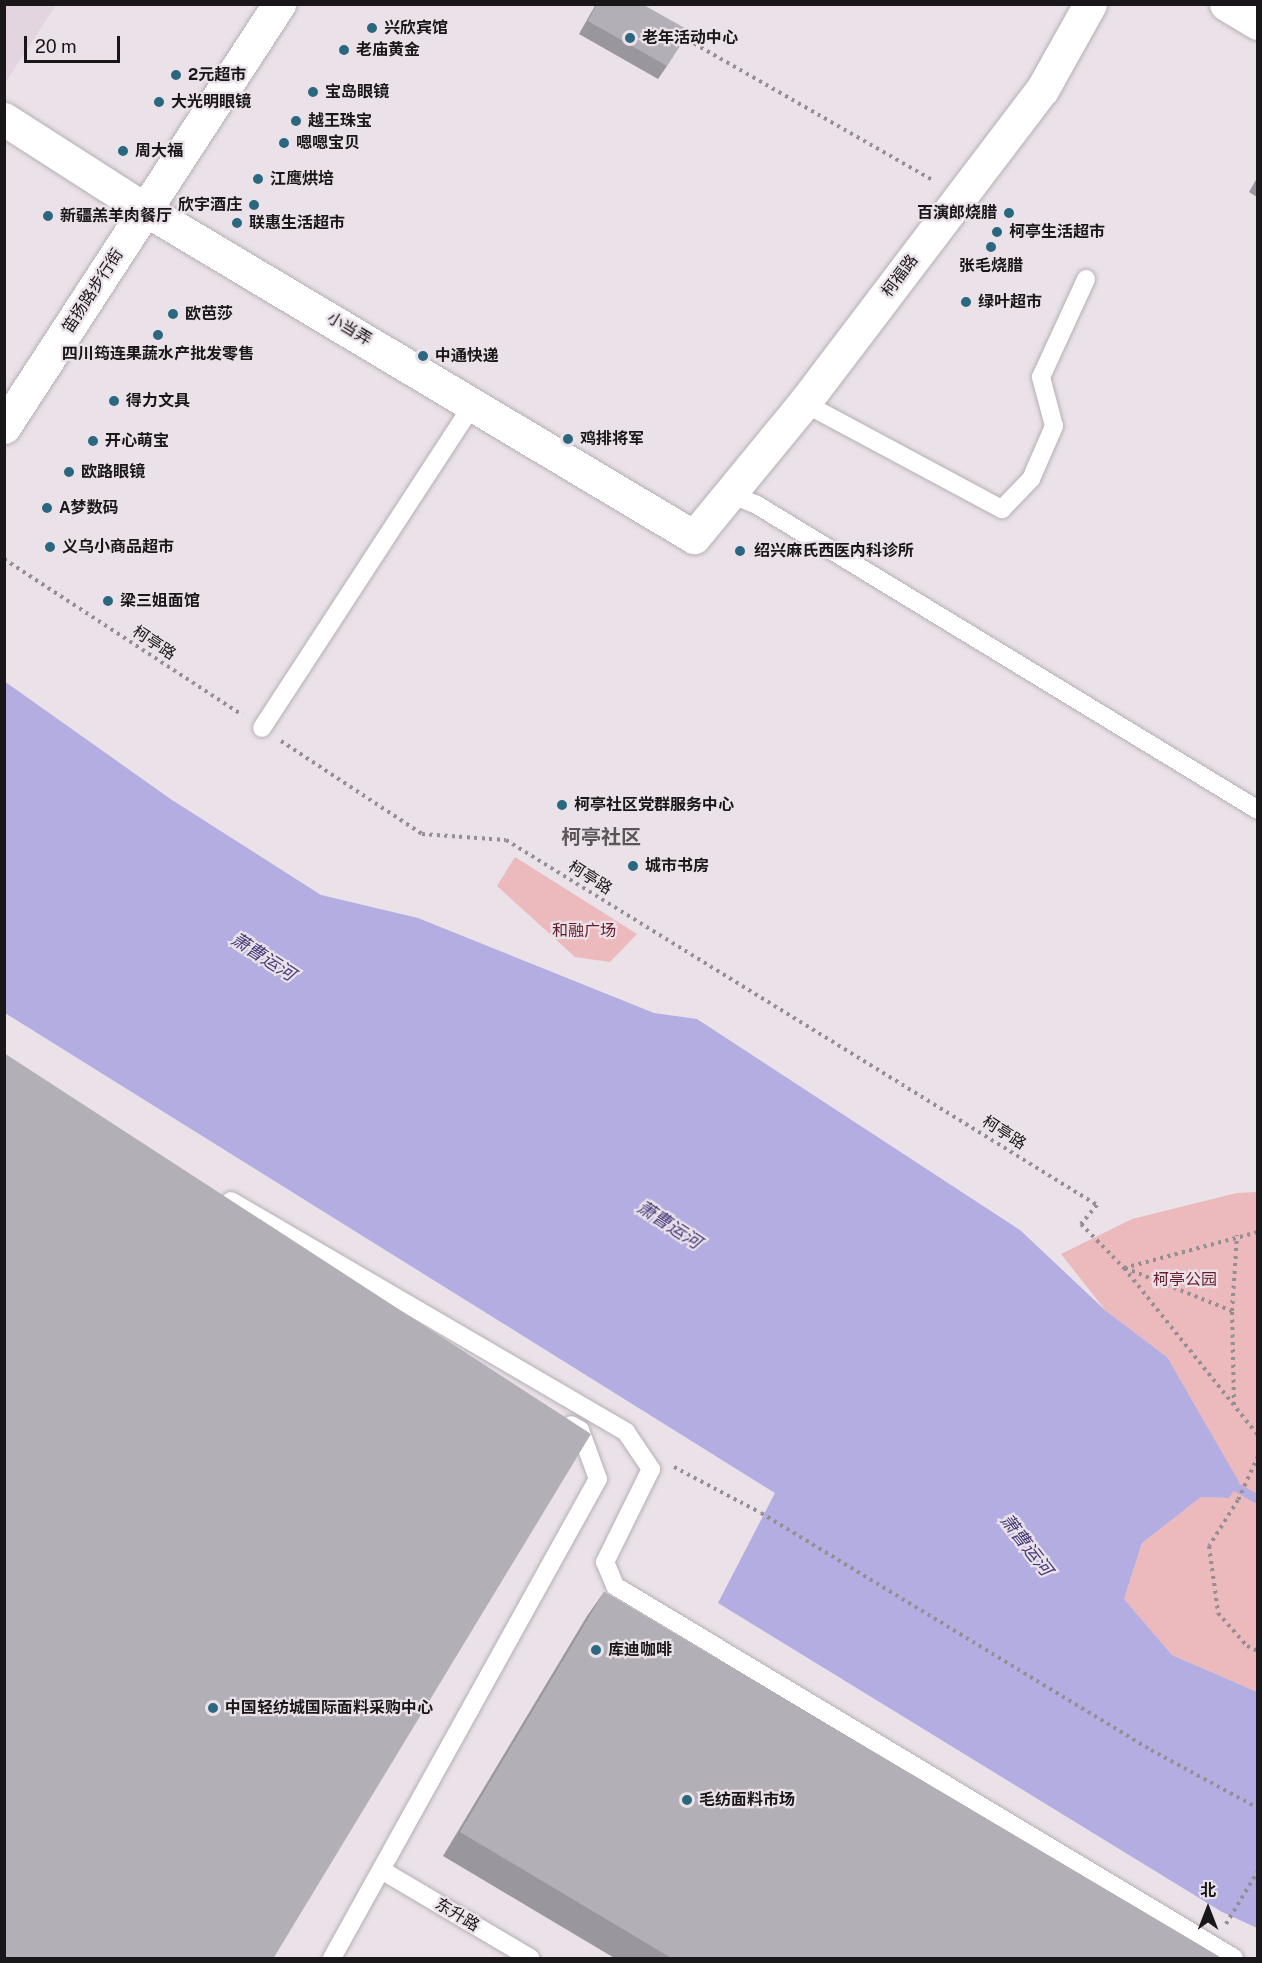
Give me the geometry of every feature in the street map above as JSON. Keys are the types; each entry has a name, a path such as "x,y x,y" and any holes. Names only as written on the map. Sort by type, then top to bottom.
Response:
{"street":[{"name":"笛扬路步行街","path":"4,427 279,4"},
{"name":"柯福路","path":"694,537 804,403 1042,90 1090,4"},
{"path":"1226,4 1257,23"},
{"name":"小当弄","path":"4,119 146,210 694,537"}],"lane":[{"path":"804,403 1002,509 1031,479 1054,426 1041,377 1086,279"},
{"path":"262,728 473,404"},
{"path":"730,494 757,505 1257,810"},
{"path":"217,1193 626,1432 651,1469 605,1562 615,1586 1234,1959"},
{"path":"332,1959 383,1871 598,1479 580,1430 560,1417"},
{"name":"东升路","path":"383,1871 530,1959"}],"path":[{"path":"678,34 962,196"},
{"name":"柯亭路","path":"4,559 422,834 506,840 1097,1205 1081,1224 1124,1268"},
{"path":"1124,1268 1237,1235 1257,1232"},
{"path":"1234,1407 1232,1311 1237,1235"},
{"path":"1124,1268 1232,1311"},
{"path":"1124,1268 1257,1435"},
{"path":"1257,1456 1238,1500 1209,1546 1218,1613 1247,1646 1257,1651"},
{"path":"651,1469 679,1466 1151,1750 1257,1808"},
{"path":"1213,1946 1257,1871"}],"shaded area":[{"path":"4,5 56,5 5,83"}],"green space":[{"name":"和融广场","path":"515,857 637,934 610,962 575,957 497,886"},
{"name":"柯亭公园","path":"1257,1192 1257,1692 1172,1655 1124,1599 1142,1543 1201,1497 1229,1498 1167,1357 1106,1311 1061,1254 1132,1219 1237,1193"}],"water":[{"name":"萧曹运河","path":"4,681 172,800 321,895 418,918 654,1013 697,1019 1020,1230 1106,1311 1167,1357 1239,1482 1229,1498 1201,1497 1142,1543 1124,1599 1172,1655 1257,1692 1257,1928 1222,1912 718,1603 775,1493 5,1013"}],"building":[{"name":"老年活动中心","path":"597,4 642,4 690,31 667,66 588,21"},
{"name":"中国轻纺城国际面料采购中心","path":"4,1053 591,1434 273,1959 4,1959"},
{"name":"毛纺面料市场","path":"604,1592 1223,1959 673,1959 460,1832"}],"waterway":[{"path":"1227,1482 1258,1499"}],"place":[{"name":"兴欣宾馆","path":"372,28"},
{"name":"老年活动中心","path":"630,38"},
{"name":"老庙黄金","path":"344,50"},
{"name":"2元超市","path":"176,75"},
{"name":"宝岛眼镜","path":"313,92"},
{"name":"大光明眼镜","path":"159,102"},
{"name":"越王珠宝","path":"296,121"},
{"name":"嗯嗯宝贝","path":"284,143"},
{"name":"周大福","path":"123,151"},
{"name":"江鹰烘培","path":"258,179"},
{"name":"欣宇酒庄","path":"254,205"},
{"name":"百演郎烧腊","path":"1009,213"},
{"name":"新疆羔羊肉餐厅","path":"48,216"},
{"name":"联惠生活超市","path":"237,223"},
{"name":"柯亭生活超市","path":"997,232"},
{"name":"张毛烧腊","path":"991,247"},
{"name":"绿叶超市","path":"966,302"},
{"name":"欧芭莎","path":"173,314"},
{"name":"四川筠连果蔬水产批发零售","path":"158,335"},
{"name":"中通快递","path":"423,356"},
{"name":"得力文具","path":"114,401"},
{"name":"鸡排将军","path":"568,439"},
{"name":"开心萌宝","path":"93,441"},
{"name":"欧路眼镜","path":"69,472"},
{"name":"A梦数码","path":"47,508"},
{"name":"义乌小商品超市","path":"50,547"},
{"name":"绍兴麻氏西医内科诊所","path":"740,551"},
{"name":"梁三姐面馆","path":"108,601"},
{"name":"柯亭社区党群服务中心","path":"562,805"},
{"name":"城市书房","path":"633,866"},
{"name":"库迪咖啡","path":"596,1650"},
{"name":"中国轻纺城国际面料采购中心","path":"213,1708"},
{"name":"毛纺面料市场","path":"687,1800"}],"district":[{"name":"柯亭社区","path":"601,837"}]}
